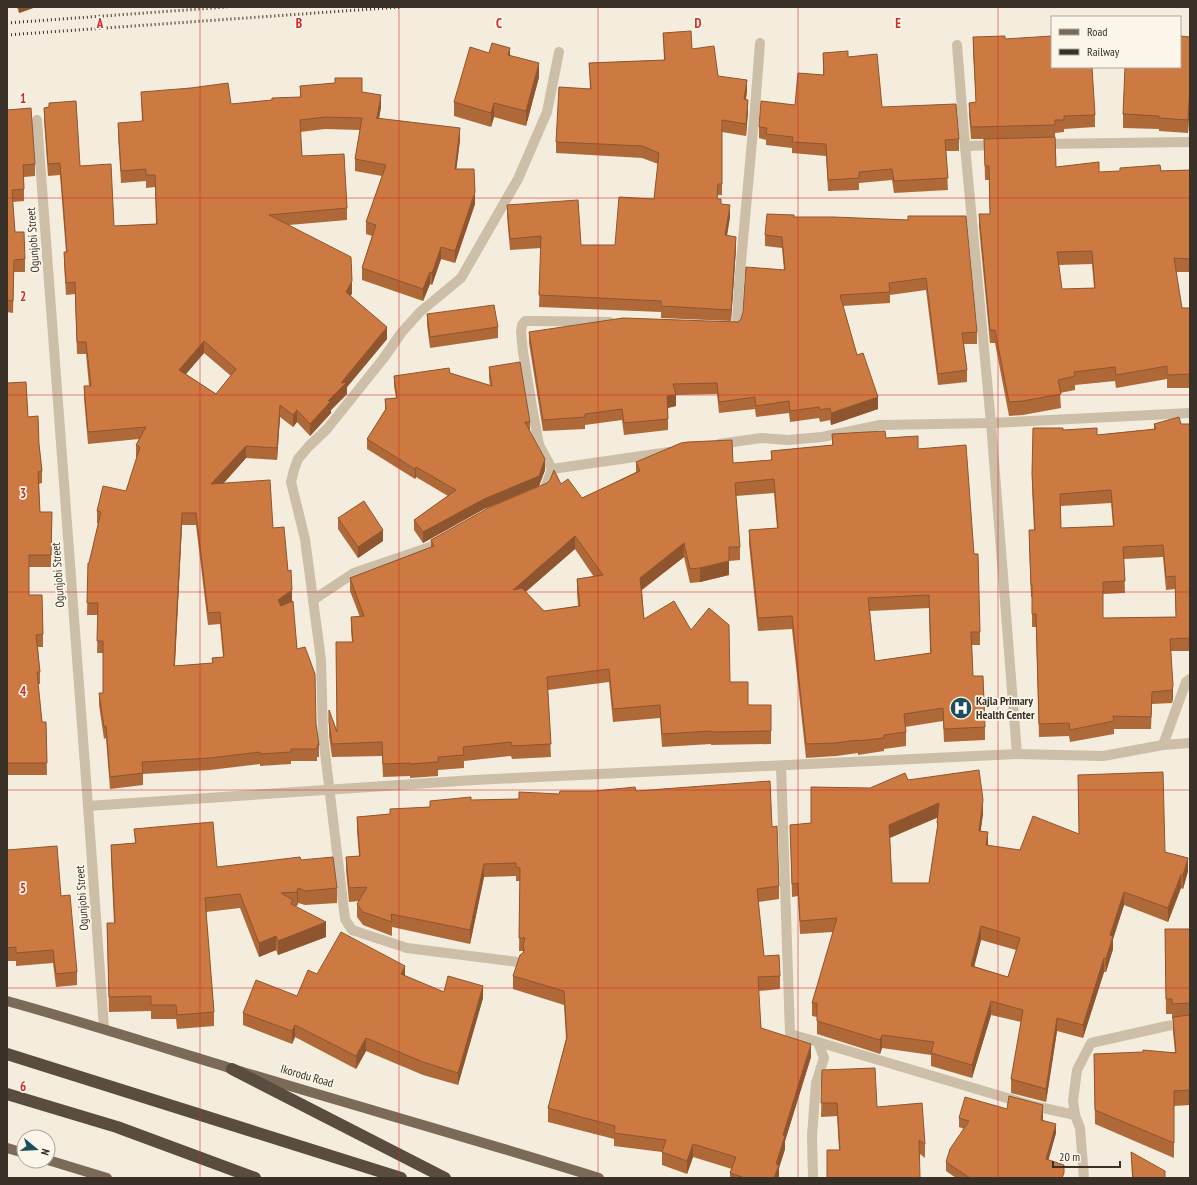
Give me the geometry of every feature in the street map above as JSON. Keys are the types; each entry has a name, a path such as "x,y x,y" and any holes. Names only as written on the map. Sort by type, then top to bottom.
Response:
{"highway":[{"path":"7,1054 401,1178"},
{"path":"232,1069 445,1178"},
{"path":"7,1094 117,1127 255,1178"}],"main road":[{"name":"Ikorodu Road","path":"7,1001 104,1028 232,1069 510,1150 599,1178"},
{"path":"56,1162 107,1178"}],"street":[{"path":"715,328 735,328 737,323 760,43"},
{"path":"957,45 991,423 1017,754"},
{"path":"518,962 407,948 352,930 345,919 323,736 321,660 305,539 291,482 298,459 327,429 383,359 402,332 420,312 461,278 518,179 547,112 559,52"},
{"name":"Ogunjobi Street","path":"37,120 104,1028"},
{"path":"1035,145 1190,142"},
{"path":"965,146 1012,145"},
{"path":"529,497 544,491 552,469 539,445 523,352 521,332 522,325 525,321 620,323"},
{"path":"707,446 761,438 788,440 822,437 880,425 991,423 1190,413"},
{"path":"552,469 676,450"},
{"path":"313,600 354,573 430,547 450,536"},
{"path":"1163,745 1186,682 1190,679"},
{"path":"88,806 474,780 1017,754 1103,756 1163,745 1190,744"},
{"path":"781,766 790,1034 1034,1106 1075,1115"},
{"path":"1084,1178 1080,1128 1075,1115 1073,1101 1077,1070 1091,1043 1167,1026 1190,1023"},
{"path":"813,1178 812,1136 816,1083 824,1058 818,1042"}],"building":[{"path":"691,31 692,49 714,46 718,76 747,80 744,99 748,100 746,124 722,120 722,184 718,184 717,199 721,199 721,204 730,205 725,235 736,237 731,310 661,306 661,301 539,295 541,236 510,239 507,205 578,200 581,245 615,245 619,197 654,199 659,153 642,146 556,142 559,87 591,89 589,63 665,60 663,33"},
{"path":"1005,36 1005,39 1051,36 1051,68 1092,68 1095,115 1064,116 1064,120 1055,120 1055,125 971,127 969,103 976,102 973,37"},
{"path":"1181,36 1190,37 1188,120 1159,118 1159,116 1123,114 1125,68 1181,68"},
{"path":"492,43 510,48 508,55 539,63 526,111 494,103 491,113 454,102 470,47 489,53"},
{"path":"848,51 848,57 877,54 882,107 956,104 959,139 945,140 948,178 894,181 892,169 859,172 859,178 828,180 826,144 792,142 793,137 766,134 767,128 759,127 761,101 795,105 798,73 824,75 823,53"},
{"path":"335,78 362,78 362,92 381,95 376,118 460,128 455,169 474,169 475,192 455,251 441,247 432,273 430,272 423,289 362,268 376,225 366,222 386,165 355,159 362,118 325,117 300,120 302,156 344,154 347,208 269,215 351,257 352,281 346,292 387,327 341,383 347,382 328,401 331,401 310,424 297,410 293,415 280,405 277,448 246,446 211,484 270,480 273,528 284,527 288,571 291,570 292,590 278,600 281,606 293,601 297,649 305,647 315,674 316,724 319,745 317,745 317,749 291,749 291,752 260,754 260,752 210,758 142,762 143,773 110,777 106,726 104,727 99,693 103,693 103,641 97,641 98,603 87,603 88,563 101,512 97,511 103,486 126,491 140,447 136,445 146,427 88,432 84,386 91,386 86,342 77,342 75,282 66,283 64,252 67,252 60,163 48,164 44,108 49,107 49,103 76,101 80,166 111,164 114,226 157,224 155,175 146,175 146,169 121,171 118,123 143,121 141,92 228,83 231,104 272,100 272,98 301,97 300,86 335,83","holes":["204,341 236,369 216,394 179,370","182,513 196,513 208,613 220,612 224,657 212,658 213,663 174,666"]},
{"path":"31,108 35,164 23,165 24,189 12,190 15,232 24,232 25,259 14,260 13,301 7,300 7,110"},
{"path":"1055,137 1056,167 1099,162 1099,172 1120,171 1120,168 1160,165 1161,171 1190,170 1190,259 1174,258 1182,308 1190,308 1190,374 1167,375 1167,366 1116,375 1115,367 1074,372 1075,376 1058,380 1061,394 1009,402 995,330 990,330 979,214 990,214 989,166 985,166 984,139","holes":["1092,251 1095,288 1062,289 1057,252"]},
{"path":"767,214 794,215 794,217 908,220 908,216 966,216 977,332 962,333 967,370 938,374 926,278 889,283 890,292 840,295 857,355 863,353 878,397 831,413 830,408 820,410 819,407 790,411 789,401 756,406 755,397 719,402 717,383 673,384 676,395 667,396 668,419 624,423 622,409 585,414 585,417 543,420 529,332 623,318 738,322 741,319 743,312 746,267 785,270 782,237 765,235"},
{"path":"494,305 498,327 430,337 427,314"},
{"path":"520,362 530,422 525,422 545,459 539,476 484,499 423,532 414,520 456,490 416,467 415,469 367,439 386,409 385,399 397,398 394,376 449,368 450,373 492,386 489,367"},
{"path":"26,382 28,417 38,416 42,471 38,472 40,512 52,512 51,555 29,555 29,595 42,595 43,634 36,635 40,672 37,672 42,722 46,722 47,763 7,763 7,383"},
{"path":"1179,417 1181,424 1190,424 1190,638 1170,639 1172,690 1152,692 1151,717 1113,716 1114,721 1070,730 1069,723 1039,724 1036,614 1032,614 1029,530 1035,530 1032,474 1033,428 1063,428 1063,430 1097,428 1097,435 1156,429 1154,424","holes":["1111,490 1114,526 1061,528 1060,494","1163,545 1166,577 1175,576 1176,617 1103,618 1103,582 1125,581 1123,547"]},
{"path":"885,431 886,438 918,436 918,449 966,445 974,554 978,554 980,632 971,632 973,676 983,676 985,727 944,729 943,708 904,714 906,732 884,735 884,738 836,743 806,744 792,616 758,618 749,530 778,528 774,479 735,483 740,547 729,547 729,561 690,569 684,543 640,578 644,619 674,601 691,630 709,608 729,625 730,682 748,682 748,705 771,705 771,731 711,731 662,734 660,705 613,709 609,669 547,677 551,744 512,746 511,742 463,747 464,755 438,757 438,762 383,764 382,742 332,744 329,710 337,732 336,642 353,642 351,617 364,616 350,578 434,546 431,540 490,507 547,483 550,480 554,470 561,484 568,479 582,498 640,471 636,462 681,443 732,440 733,463 772,460 771,451 833,445 832,434","holes":["575,536 603,575 577,579 580,606 544,611 522,588 513,590","929,595 931,653 875,661 868,598"]},
{"path":"364,501 383,530 358,547 338,518"},
{"path":"979,770 983,800 979,831 988,832 986,845 1020,850 1033,816 1079,834 1078,775 1163,772 1165,852 1188,858 1183,875 1181,875 1168,908 1124,892 1110,935 1113,936 1106,959 1104,958 1083,1025 1057,1018 1046,1089 1011,1079 1023,1010 991,1001 972,1065 931,1053 934,1042 882,1035 880,1040 817,1021 817,1003 812,1003 837,918 800,921 798,883 792,884 790,825 811,823 811,787 870,788 905,773 908,780","holes":["939,803 938,823 929,883 892,883 889,825","981,926 1020,938 1008,977 971,966"]},
{"path":"770,781 772,827 777,826 779,886 757,889 764,956 779,955 780,976 758,977 761,1028 811,1044 783,1135 785,1136 776,1164 779,1165 774,1178 745,1178 730,1173 736,1157 693,1144 687,1161 662,1152 666,1140 614,1133 615,1126 548,1108 567,1037 564,991 513,976 520,955 524,950 523,945 525,938 519,938 520,868 516,867 516,863 484,864 470,930 391,914 392,922 363,912 357,904 367,887 349,888 346,857 360,856 357,817 390,814 390,809 430,807 430,801 471,797 471,800 519,799 519,792 559,794 560,791 595,791 635,787 636,791"},
{"path":"213,822 217,867 300,857 301,860 333,857 337,888 305,891 298,888 297,892 281,893 293,900 291,904 326,922 278,941 276,936 259,943 240,894 205,898 214,1012 177,1015 176,1005 151,1005 151,996 109,997 107,923 115,923 111,845 136,843 134,829"},
{"path":"57,846 61,896 70,895 77,972 56,974 53,950 16,953 16,947 7,948 7,850"},
{"path":"1165,929 1190,929 1190,1003 1172,1004 1172,999 1166,999"},
{"path":"341,932 405,966 401,974 444,992 448,976 483,986 458,1073 423,1062 366,1038 356,1056 295,1025 292,1031 243,1013 256,980 297,996 308,970 317,974"},
{"path":"1190,1015 1190,1090 1174,1091 1174,1143 1095,1110 1094,1054 1143,1052 1143,1050 1176,1053 1173,1017"},
{"path":"875,1068 877,1107 922,1103 925,1144 919,1140 920,1178 827,1178 827,1150 840,1150 837,1103 821,1103 822,1070"},
{"path":"1009,1096 1043,1105 1041,1120 1056,1124 1046,1159 1064,1165 1064,1173 1062,1178 970,1178 946,1162 950,1149 969,1121 959,1118 965,1097 1007,1109"},
{"path":"1131,1152 1165,1171 1165,1178 1133,1178"}],"railway":[{"path":"7,23 227,7"},
{"path":"7,35 400,7"}],"place":[{"name":"Kajla Primary Health Center","path":"961,708"}]}
